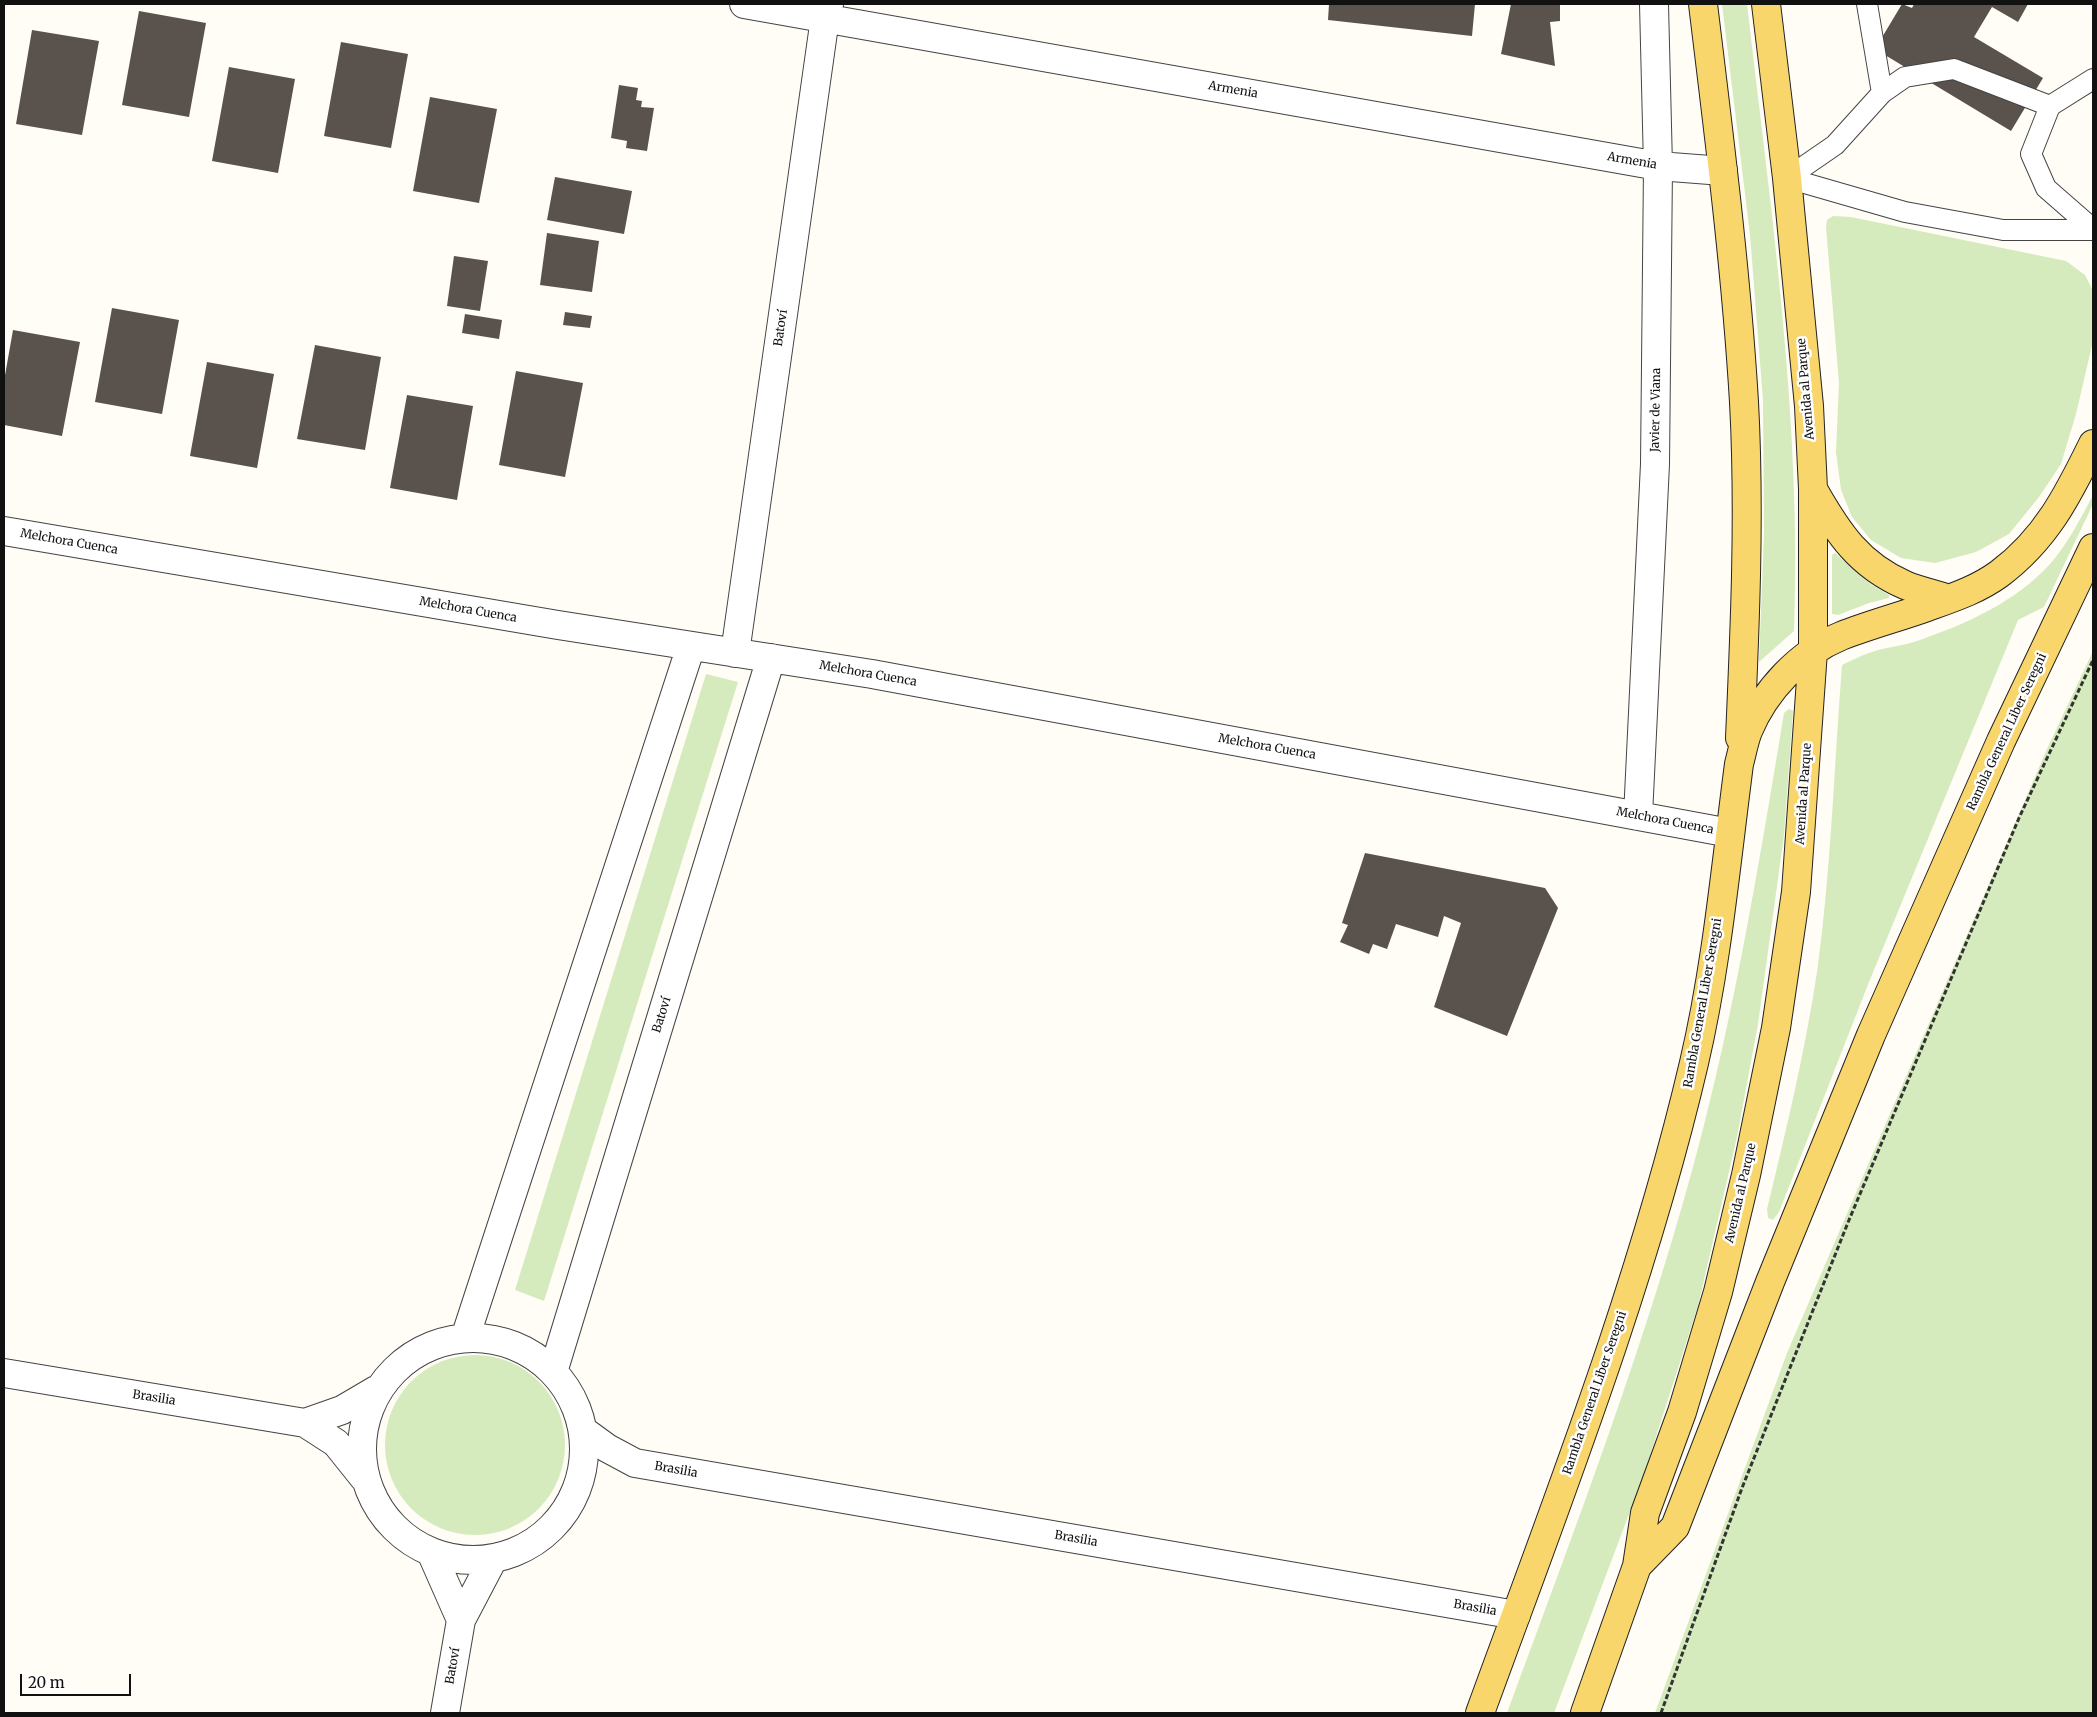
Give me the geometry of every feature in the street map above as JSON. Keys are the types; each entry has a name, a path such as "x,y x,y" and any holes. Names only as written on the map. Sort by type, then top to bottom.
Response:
{"main road":[{"path":"1703,4 1735,285 1744,430 1746,503 1745,626 1739,764"},
{"name":"Avenida al Parque","path":"1637,1566 1645,1513 1682,1412 1718,1292 1746,1175 1776,1028 1796,892 1813,652 1813,489 1809,406 1787,178 1766,4"},
{"name":"Rambla General Liber Seregni","path":"1480,1713 1584,1427 1668,1169 1695,1060 1713,959 1739,764 1747,732 1762,704 1778,682 1813,652 1840,636 1973,590 1998,574 2039,537 2068,494 2093,444"},
{"path":"1813,489 1830,520 1846,542 1865,561 1883,574 1907,586 1949,599"},
{"name":"Rambla General Liber Seregni","path":"1585,1713 1637,1566 1675,1526 1770,1282 1871,1034 2001,741 2093,548"}],"street":[{"name":"Armenia","path":"744,4 827,11 1658,166 1723,171"},
{"name":"Javier de Viana","path":"1638,816 1655,464 1658,166 1654,4"},
{"name":"Batoví","path":"735,653 827,11"},
{"name":"Melchora Cuenca","path":"4,531 691,646 882,676 1730,833"},
{"path":"465,1338 691,646"},
{"name":"Batoví","path":"554,1372 771,658"},
{"path":"465,1338 497,1340 528,1352 554,1372 569,1391 585,1432 585,1457 580,1482 565,1513 550,1531 519,1550 493,1559 465,1558 431,1552 398,1534 373,1500 364,1478 361,1460 363,1419 376,1390 385,1378 402,1363 432,1346 465,1338"},
{"name":"Brasilia","path":"4,1373 305,1423 336,1443 364,1478"},
{"name":"Brasilia","path":"305,1423 342,1410 376,1390"},
{"name":"Brasilia","path":"585,1432 607,1448 635,1463 1516,1615"},
{"name":"Brasilia","path":"580,1482 605,1469 635,1463"},
{"path":"431,1552 461,1620"},
{"name":"Batoví","path":"445,1713 461,1620 493,1559"}],"lane":[{"path":"1868,4 1882,93"},
{"path":"1787,178 1836,145 1882,93 1905,76 1954,69 2050,106"},
{"path":"2093,79 2050,106 2030,154 2046,188 2093,229"},
{"path":"1787,178 1905,212 2003,230 2093,229"}],"path":[{"path":"1661,1713 1742,1488 1849,1220 2019,818 2093,660"}],"green space":[{"path":"1722,4 1747,4 1775,238 1789,395 1795,552 1794,631 1759,662 1764,533 1763,400 1750,235"},
{"path":"1833,216 1851,217 2066,261 2085,275 2093,291 2093,341 2076,414 2061,464 2039,497 2009,534 1976,552 1935,563 1901,558 1871,540 1852,517 1841,490 1836,452 1839,383 1826,227 1827,220"},
{"path":"2093,495 2093,504 2044,607 2018,620 1869,982 1779,1212 1773,1220 1768,1218 1767,1209 1801,1062 1817,972 1829,857 1842,665 1875,651 1911,643 1954,627 2006,600 2037,577 2051,563 2069,539"},
{"path":"1835,553 1872,585 1889,595 1889,598 1869,603 1838,615 1832,614 1832,555"},
{"path":"2093,651 2093,1713 1655,1713 1787,1353 2047,749"},
{"path":"706,674 738,682 544,1301 515,1290"},
{"path":"1789,709 1793,711 1784,835 1758,1024 1737,1137 1698,1306 1643,1477 1554,1713 1507,1713 1612,1423 1661,1277 1683,1203 1716,1077 1727,1026 1757,870 1784,713"},
{"path":"466,1355 484,1355 509,1362 525,1370 539,1381 550,1395 558,1411 565,1436 565,1454 558,1479 550,1495 539,1509 525,1520 501,1531 484,1535 466,1535 449,1531 425,1520 405,1502 389,1471 385,1454 385,1436 389,1419 400,1395 418,1375 449,1359"}],"building":[{"path":"1329,4 1475,4 1472,36 1328,20"},
{"path":"1511,4 1560,4 1560,21 1550,22 1555,66 1501,54"},
{"path":"1902,4 1912,8 1914,4 2028,4 2018,22 1992,7 1974,37 2043,78 2011,131 1875,49"},
{"path":"139,11 206,23 189,117 122,105"},
{"path":"32,30 99,41 82,135 16,124"},
{"path":"341,42 408,54 391,148 324,136"},
{"path":"229,67 295,79 278,173 212,161"},
{"path":"619,85 638,88 636,100 642,101 641,107 654,108 647,151 626,148 627,141 611,138"},
{"path":"430,97 497,109 479,203 413,191"},
{"path":"555,177 632,191 624,234 547,220"},
{"path":"547,233 599,241 592,292 540,285"},
{"path":"454,256 488,261 480,311 447,306"},
{"path":"112,308 179,320 162,414 95,402"},
{"path":"565,312 592,316 590,328 563,325"},
{"path":"465,314 502,320 499,339 462,333"},
{"path":"13,330 80,342 62,436 4,425 4,381"},
{"path":"315,345 381,357 365,450 297,439"},
{"path":"207,362 274,374 257,468 190,456"},
{"path":"516,371 583,383 565,477 499,465"},
{"path":"407,395 473,406 457,500 390,488"},
{"path":"1365,853 1545,888 1558,908 1507,1036 1434,1007 1461,923 1444,916 1438,937 1396,924 1387,949 1373,944 1369,954 1340,942 1348,925 1342,923"}]}
